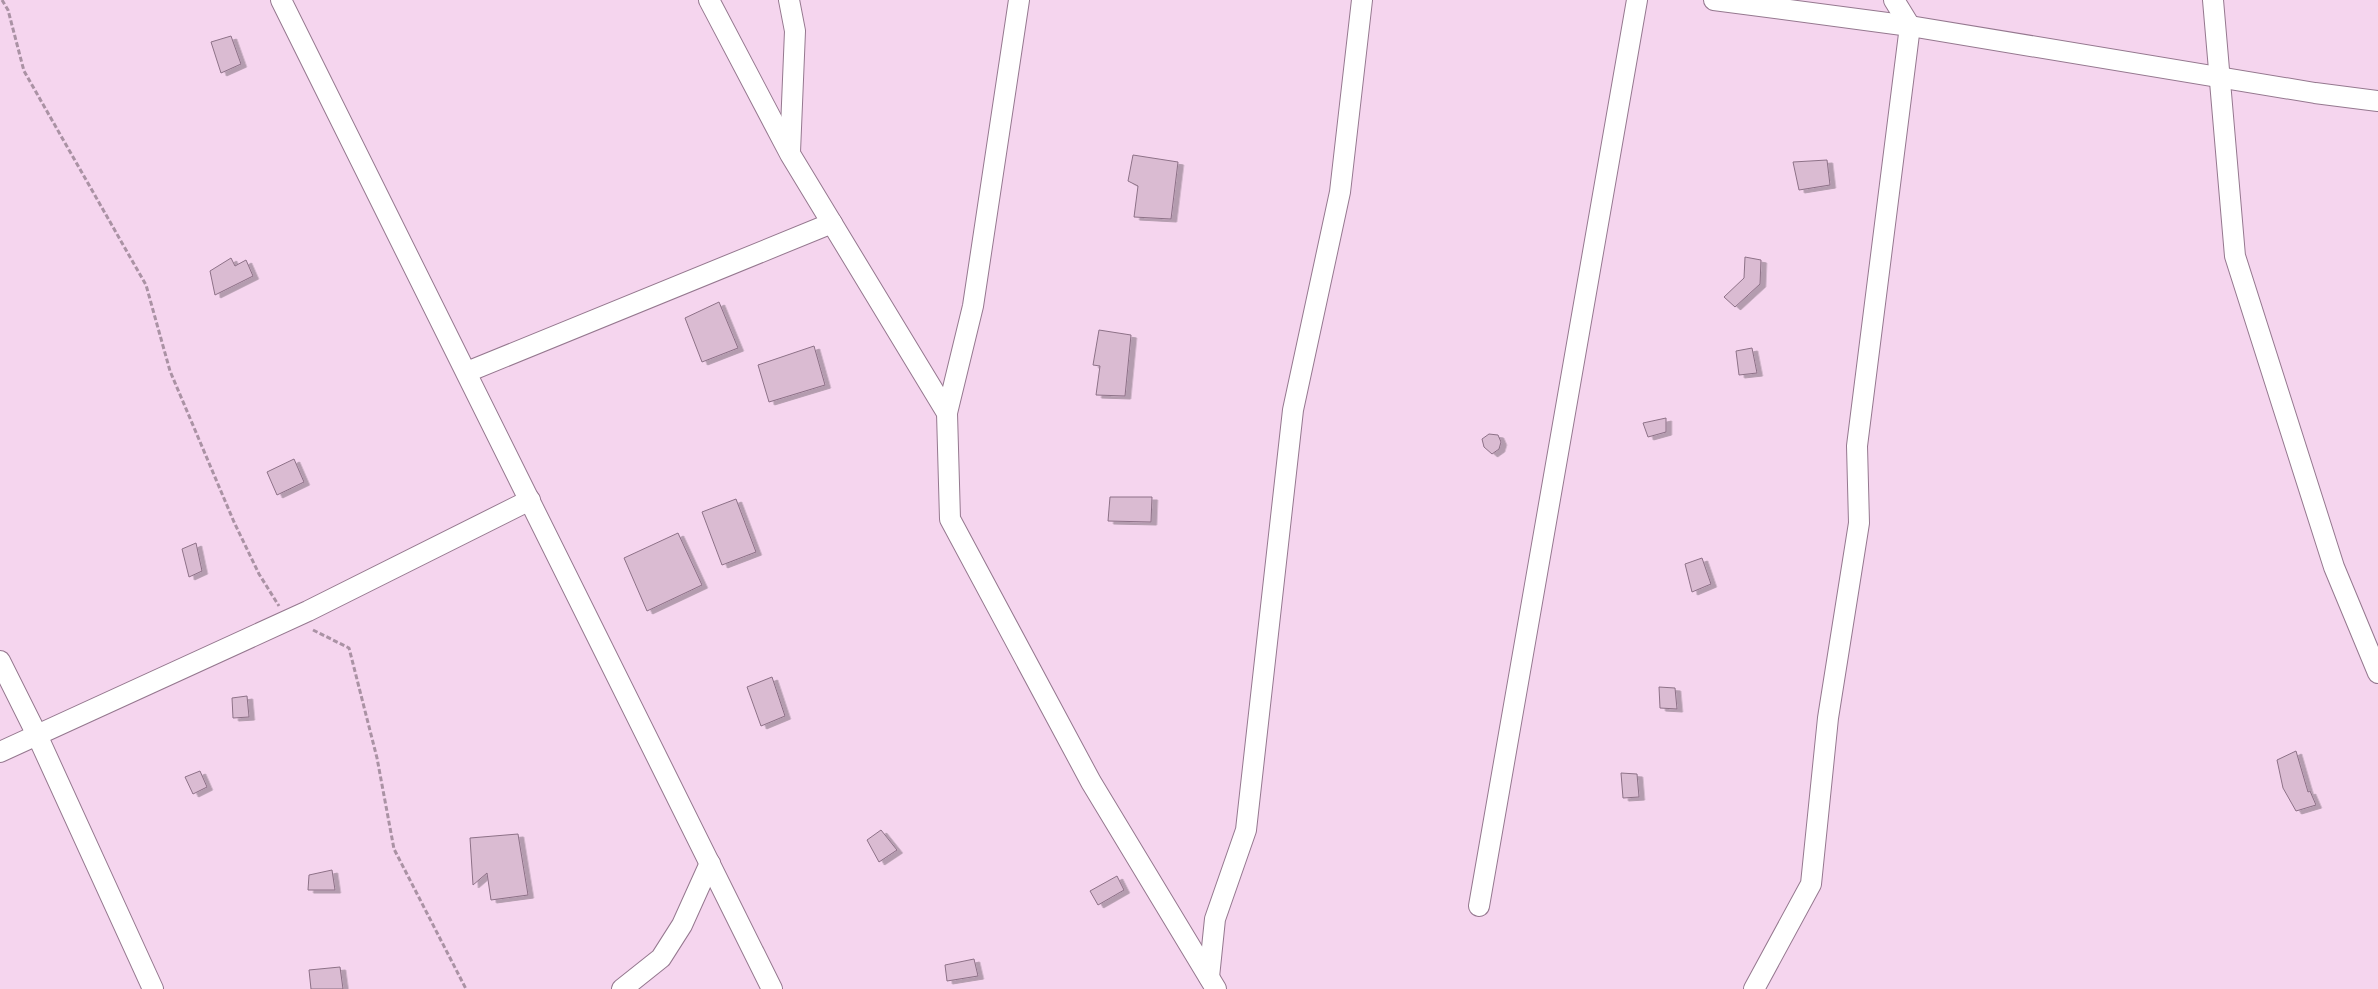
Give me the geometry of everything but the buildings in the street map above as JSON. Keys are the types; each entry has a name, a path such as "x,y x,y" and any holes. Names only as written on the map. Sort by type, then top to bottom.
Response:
{"street":[{"path":"281,0 772,989"},
{"path":"709,0 790,154 947,413"},
{"path":"789,0 795,31 790,154"},
{"path":"1019,0 973,306 947,413 950,519 1091,782 1212,983"},
{"path":"1212,983 1214,919 1246,830 1293,410 1340,192 1362,0"},
{"path":"1479,906 1637,0"},
{"path":"1714,0 1910,26 2315,93 2378,101"},
{"path":"1754,989 1811,884 1828,718 1859,523 1857,446 1910,26 1894,0"},
{"path":"2213,0 2235,256 2334,567 2378,673"},
{"path":"467,372 832,223"},
{"path":"0,752 288,620 530,500"},
{"path":"0,661 37,735 153,989"},
{"path":"622,989 661,958 682,925 710,863"}],"path":[{"path":"2,0 8,10 24,71 146,285 170,371 203,451 259,574 288,620 349,648 377,758 394,849 466,989"}]}
